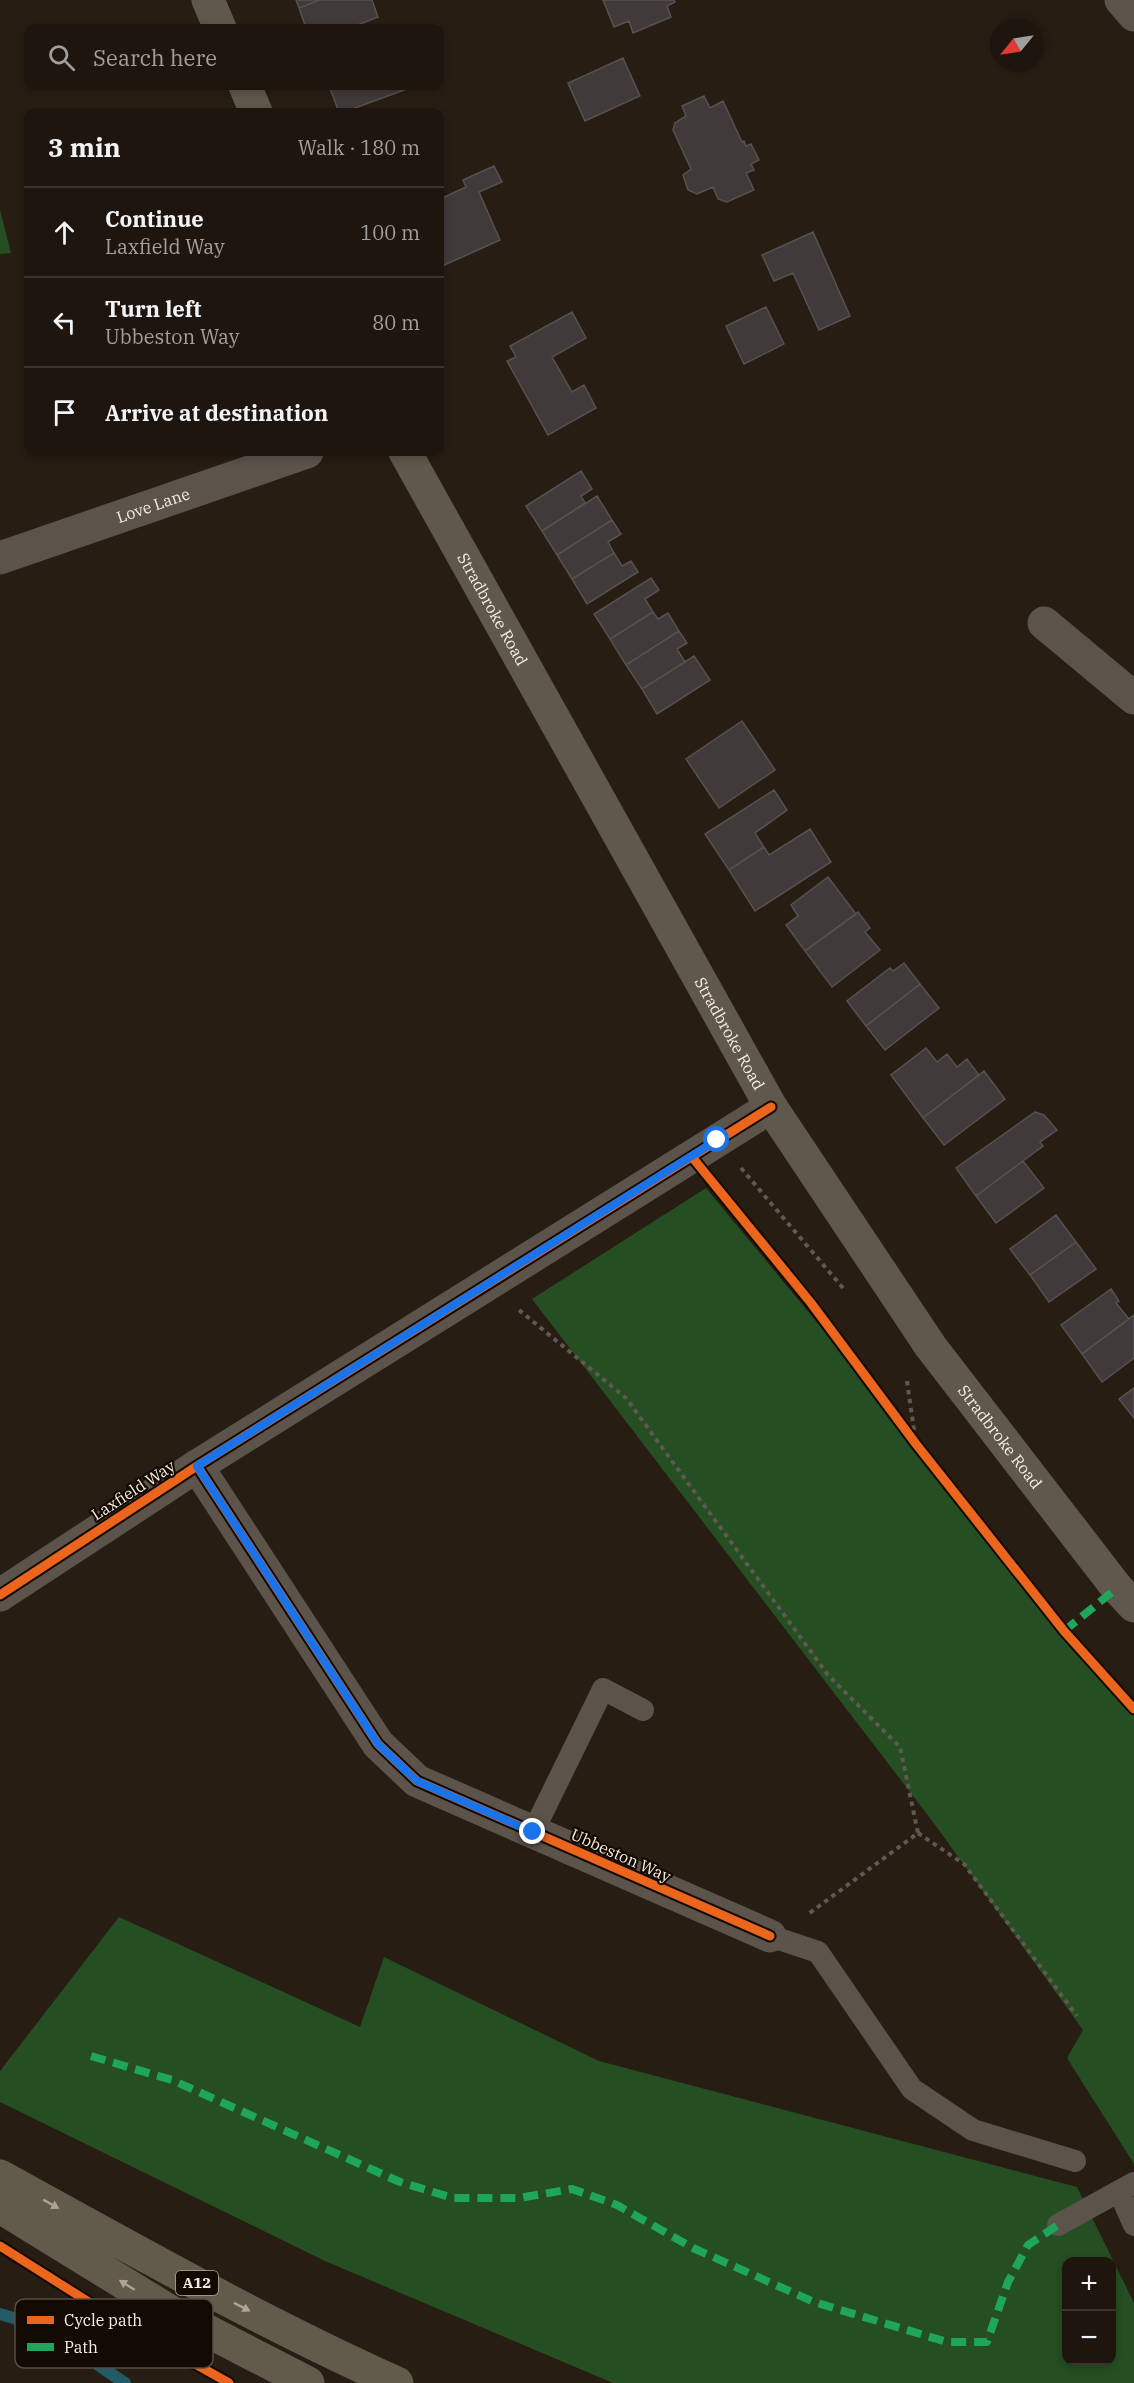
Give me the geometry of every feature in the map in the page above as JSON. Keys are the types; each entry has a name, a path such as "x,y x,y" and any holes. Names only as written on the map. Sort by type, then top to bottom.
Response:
{"highway":[{"name":"A12","path":"0,2176 185,2278 338,2357 397,2383"},
{"name":"A12","path":"0,2207 150,2299"},
{"name":"A12","path":"213,2334 308,2383"}],"main road":[{"path":"208,0 218,24"},
{"path":"247,90 254,108"},
{"name":"Stradbroke Road","path":"407,456 771,1107 931,1347 1128,1590"}],"street":[{"path":"1121,0 1134,15"},
{"name":"Love Lane","path":"0,558 295,456"},
{"path":"1044,623 1134,698"},
{"name":"Laxfield Way","path":"0,1595 197,1466 771,1107"},
{"name":"Ubbeston Way","path":"197,1466 378,1744 417,1781 770,1936"}],"lane":[{"path":"533,1832 603,1689 643,1710"},
{"path":"770,1936 818,1952 912,2089 973,2130 1075,2161"},
{"path":"1058,2225 1126,2187 1134,2225"}],"path":[{"path":"717,1140 845,1290"},
{"path":"488,1284 626,1398 828,1675 900,1747 918,1833 964,1864 1077,2016"},
{"path":"906,1370 916,1444"},
{"path":"902,1425 916,1444"},
{"path":"770,1936 817,1909 918,1833"}],"green space":[{"path":"0,210 11,253 0,254"},
{"path":"706,1188 1134,1706 1134,2164 1067,2058 1083,2030 933,1822 532,1299"},
{"path":"119,1917 360,2027 384,1957 599,2061 1077,2187 1111,2257 1062,2257 1062,2365 1116,2365 1116,2266 1134,2303 1134,2383 613,2383 325,2261 0,2102 0,2071"}],"building":[{"path":"296,0 320,0 299,8"},
{"path":"320,0 372,0 378,17 360,24 305,24 299,8"},
{"path":"603,0 674,0 675,2 667,6 671,17 633,33 629,21 614,27"},
{"path":"623,58 640,96 585,121 568,83"},
{"path":"331,90 404,90 355,108 337,108"},
{"path":"704,96 710,108 723,101 742,142 744,141 746,146 751,144 759,160 751,164 754,170 746,173 754,190 727,202 718,199 713,187 697,194 688,190 683,175 691,169 673,130 675,123 686,116 682,106"},
{"path":"494,166 502,182 479,192 500,240 444,265 444,197 466,187 463,180"},
{"path":"813,232 850,316 819,330 793,273 774,281 762,255"},
{"path":"766,307 784,344 744,364 726,326"},
{"path":"572,312 586,338 552,357 572,392 584,385 596,408 548,435 507,361 516,357 510,346"},
{"path":"581,471 592,489 581,496 585,503 542,531 526,506"},
{"path":"597,496 612,520 557,555 542,531"},
{"path":"612,520 621,534 608,542 614,553 572,579 557,555"},
{"path":"614,553 622,566 631,561 638,572 587,604 572,579"},
{"path":"651,578 659,590 645,599 653,612 610,639 594,614"},
{"path":"653,612 658,619 668,613 679,631 626,665 610,639"},
{"path":"679,631 687,643 677,649 685,662 642,689 626,665"},
{"path":"694,656 710,680 657,714 642,689"},
{"path":"742,721 775,770 719,808 686,759"},
{"path":"774,790 787,810 755,833 764,847 729,870 705,834"},
{"path":"810,829 831,862 755,911 729,870 764,847 769,855"},
{"path":"828,877 856,914 805,951 786,925 798,916 791,905"},
{"path":"858,912 870,928 865,932 880,950 832,987 805,951"},
{"path":"904,963 920,984 866,1026 847,1001 890,968 893,971"},
{"path":"920,984 939,1008 885,1050 866,1026"},
{"path":"926,1048 937,1062 947,1054 957,1067 967,1059 979,1075 923,1118 891,1075"},
{"path":"984,1071 1005,1099 944,1145 923,1118"},
{"path":"1035,1112 1044,1115 1057,1130 1040,1142 1043,1146 976,1196 956,1168"},
{"path":"1023,1161 1044,1188 996,1223 976,1196"},
{"path":"1056,1215 1076,1242 1030,1275 1010,1249"},
{"path":"1076,1242 1096,1269 1049,1302 1030,1275"},
{"path":"1111,1289 1119,1301 1116,1303 1129,1319 1082,1354 1061,1325"},
{"path":"1134,1315 1134,1358 1102,1382 1082,1354"},
{"path":"1134,1388 1134,1418 1119,1399"}],"waterway":[{"path":"0,2314 15,2318"},
{"path":"103,2368 125,2383"}],"marked path":[{"path":"1064,1631 1117,1588"},
{"path":"91,2056 172,2080 400,2182 453,2198 519,2198 572,2189 617,2205 693,2248 814,2302 947,2342 987,2342 1008,2282 1028,2245 1058,2225"}],"cycle path":[{"path":"0,1595 197,1466 771,1107"},
{"path":"692,1157 811,1303 916,1444 1064,1631 1134,1709"},
{"path":"197,1466 378,1744 417,1781 770,1936"},
{"path":"0,2246 84,2299"},
{"path":"202,2368 229,2383"}],"route":[{"path":"533,1832 417,1781 378,1744 197,1466 717,1140"}]}
